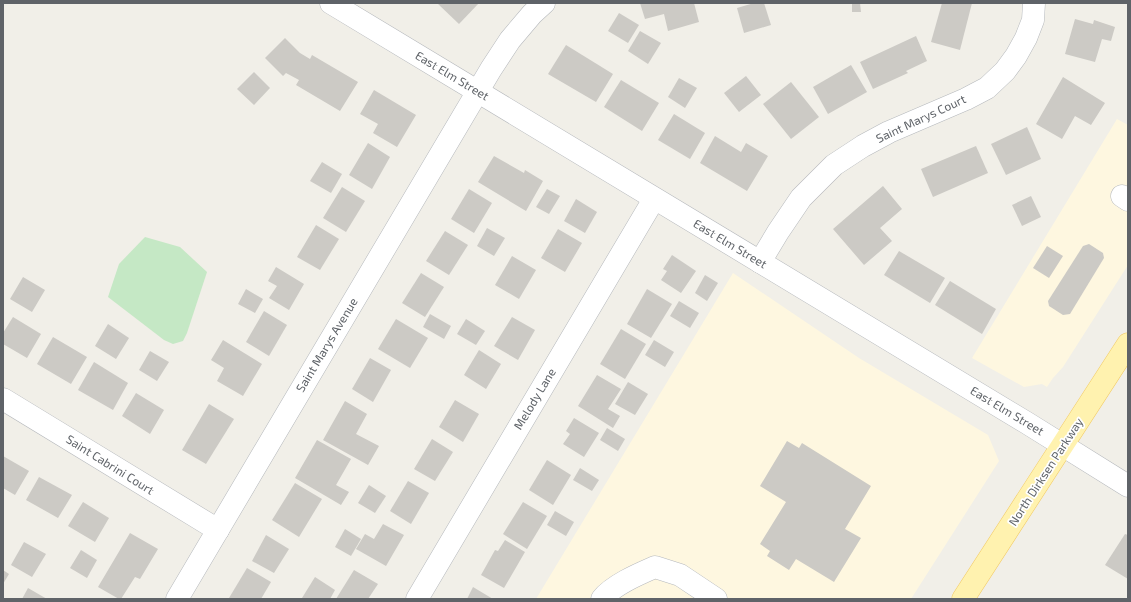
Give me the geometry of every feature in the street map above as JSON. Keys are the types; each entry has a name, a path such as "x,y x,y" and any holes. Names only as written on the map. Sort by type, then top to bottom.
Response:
{"main road":[{"name":"North Dirksen Parkway","path":"963,599 1128,344"}],"street":[{"name":"East Elm Street","path":"331,3 1128,486"},
{"path":"478,92 510,40 532,14 544,3"},
{"name":"Saint Marys Court","path":"760,262 801,198 834,165 888,132 966,99 987,88 1006,71 1026,38 1033,20 1034,3"},
{"name":"Saint Marys Avenue","path":"177,599 478,92"},
{"name":"Melody Lane","path":"416,599 654,199"},
{"name":"Saint Cabrini Court","path":"3,399 218,530"},
{"path":"602,599 606,594 633,576 655,567 680,575 716,599"}],"shaded area":[{"path":"1117,119 1128,125 1128,265 1063,367 1047,387 1042,384 1024,387 972,358"},
{"path":"733,273 859,358 988,435 999,461 911,599 536,599"}],"green space":[{"path":"145,237 180,247 207,272 183,341 173,344 164,340 108,297 119,264"}],"building":[{"path":"437,3 479,3 459,24"},
{"path":"640,3 694,3 699,22 668,31 664,14 645,19"},
{"path":"754,3 764,3 771,25 744,33 737,8"},
{"path":"852,3 860,3 861,12 852,12"},
{"path":"942,3 972,3 960,50 931,42"},
{"path":"619,13 639,25 628,43 608,31"},
{"path":"1075,19 1093,24 1094,20 1115,27 1111,41 1102,39 1095,62 1065,54"},
{"path":"640,31 661,43 648,64 628,51"},
{"path":"916,36 927,61 906,71 908,73 873,89 860,62"},
{"path":"285,38 300,53 310,59 312,55 358,82 340,111 296,85 299,80 286,73 283,76 265,58"},
{"path":"566,45 613,74 596,102 548,74"},
{"path":"851,65 867,92 828,114 813,87"},
{"path":"254,72 270,88 254,105 237,89"},
{"path":"746,76 761,95 739,112 724,93"},
{"path":"1063,77 1105,103 1091,125 1075,116 1062,139 1036,124"},
{"path":"679,78 697,88 685,108 668,97"},
{"path":"621,80 659,103 642,131 604,107"},
{"path":"791,82 819,117 791,139 763,104"},
{"path":"374,90 416,115 397,147 373,133 378,124 360,114"},
{"path":"674,114 705,133 690,159 658,140"},
{"path":"1027,127 1041,159 1006,175 991,144"},
{"path":"715,136 741,152 746,143 768,156 747,191 700,163"},
{"path":"368,143 390,157 372,189 349,175"},
{"path":"976,146 988,173 933,197 921,169"},
{"path":"494,156 524,173 525,170 543,181 526,211 478,182"},
{"path":"322,162 342,174 331,193 310,181"},
{"path":"883,186 902,209 880,228 892,241 864,265 833,229"},
{"path":"342,187 365,201 346,232 323,218"},
{"path":"469,189 492,203 474,233 451,219"},
{"path":"547,189 560,196 549,214 536,207"},
{"path":"1031,196 1041,217 1022,226 1012,205"},
{"path":"576,199 597,212 585,233 564,221"},
{"path":"316,225 339,239 320,270 297,257"},
{"path":"487,228 505,238 494,256 477,246"},
{"path":"558,229 582,243 565,272 541,258"},
{"path":"445,231 468,245 449,275 426,261"},
{"path":"1089,244 1103,253 1104,258 1070,314 1063,315 1049,306 1048,301 1083,246"},
{"path":"1047,246 1063,256 1049,278 1033,268"},
{"path":"899,251 945,278 930,303 884,275"},
{"path":"672,255 696,271 681,293 661,280 667,271 663,269"},
{"path":"512,256 536,270 519,299 495,285"},
{"path":"276,267 304,284 289,310 269,298 277,286 268,281"},
{"path":"421,273 444,287 425,317 402,303"},
{"path":"705,275 718,283 707,301 695,293"},
{"path":"23,277 45,290 32,312 10,299"},
{"path":"950,281 996,309 982,334 935,305"},
{"path":"246,289 263,299 255,313 238,304"},
{"path":"647,289 672,304 651,338 627,324"},
{"path":"679,301 699,313 690,328 670,316"},
{"path":"264,311 287,325 269,356 246,342"},
{"path":"430,314 451,326 444,339 423,327"},
{"path":"13,317 41,334 27,358 3,344 3,333"},
{"path":"512,317 535,330 518,360 494,346"},
{"path":"396,319 428,338 410,368 378,349"},
{"path":"466,319 485,331 476,345 457,334"},
{"path":"108,324 129,338 116,359 95,346"},
{"path":"621,329 646,344 625,379 600,364"},
{"path":"53,337 87,357 71,384 37,364"},
{"path":"223,340 262,364 243,396 217,381 224,368 211,360"},
{"path":"654,340 674,352 665,367 645,355"},
{"path":"479,350 501,364 486,389 464,375"},
{"path":"150,351 169,362 157,381 139,370"},
{"path":"370,358 391,370 373,402 352,389"},
{"path":"94,362 128,383 113,410 78,390"},
{"path":"597,375 621,389 608,409 620,416 613,428 578,406"},
{"path":"628,382 648,394 635,415 615,404"},
{"path":"136,393 164,410 150,434 122,416"},
{"path":"455,400 479,414 463,442 439,427"},
{"path":"345,401 367,414 356,434 379,446 368,465 323,440"},
{"path":"209,404 234,419 206,464 182,450"},
{"path":"574,418 599,433 584,457 563,444 570,434 566,431"},
{"path":"607,428 625,439 618,451 600,440"},
{"path":"432,439 453,452 435,481 414,469"},
{"path":"317,440 351,459 336,485 349,492 341,505 295,478"},
{"path":"787,441 799,448 802,443 871,486 845,529 861,538 834,582 796,559 789,570 767,556 770,551 760,544 786,502 760,486"},
{"path":"3,456 29,471 15,495 3,488"},
{"path":"547,460 571,475 553,505 529,490"},
{"path":"580,468 599,480 592,491 573,480"},
{"path":"39,477 72,495 58,518 26,500"},
{"path":"408,481 429,493 411,524 390,511"},
{"path":"295,483 322,499 299,537 272,520"},
{"path":"369,485 386,496 375,513 358,503"},
{"path":"83,502 109,518 95,542 68,526"},
{"path":"523,502 547,516 527,549 503,534"},
{"path":"555,511 574,522 566,536 547,525"},
{"path":"383,524 404,535 386,566 356,549 365,534 374,539"},
{"path":"345,529 361,539 351,556 335,547"},
{"path":"130,533 158,549 140,579 135,577 121,599 119,599 98,587"},
{"path":"1125,534 1128,535 1128,579 1105,565"},
{"path":"266,535 289,549 274,573 252,561"},
{"path":"505,540 525,552 504,588 481,575 495,550 498,551"},
{"path":"24,542 46,554 32,577 11,565"},
{"path":"81,550 97,560 87,578 70,568"},
{"path":"247,568 271,582 261,599 229,598"},
{"path":"3,570 9,574 3,584"},
{"path":"354,570 378,584 368,599 336,599"},
{"path":"315,577 335,590 330,599 302,598"},
{"path":"473,587 493,599 467,599"},
{"path":"28,588 47,599 22,599"}]}
